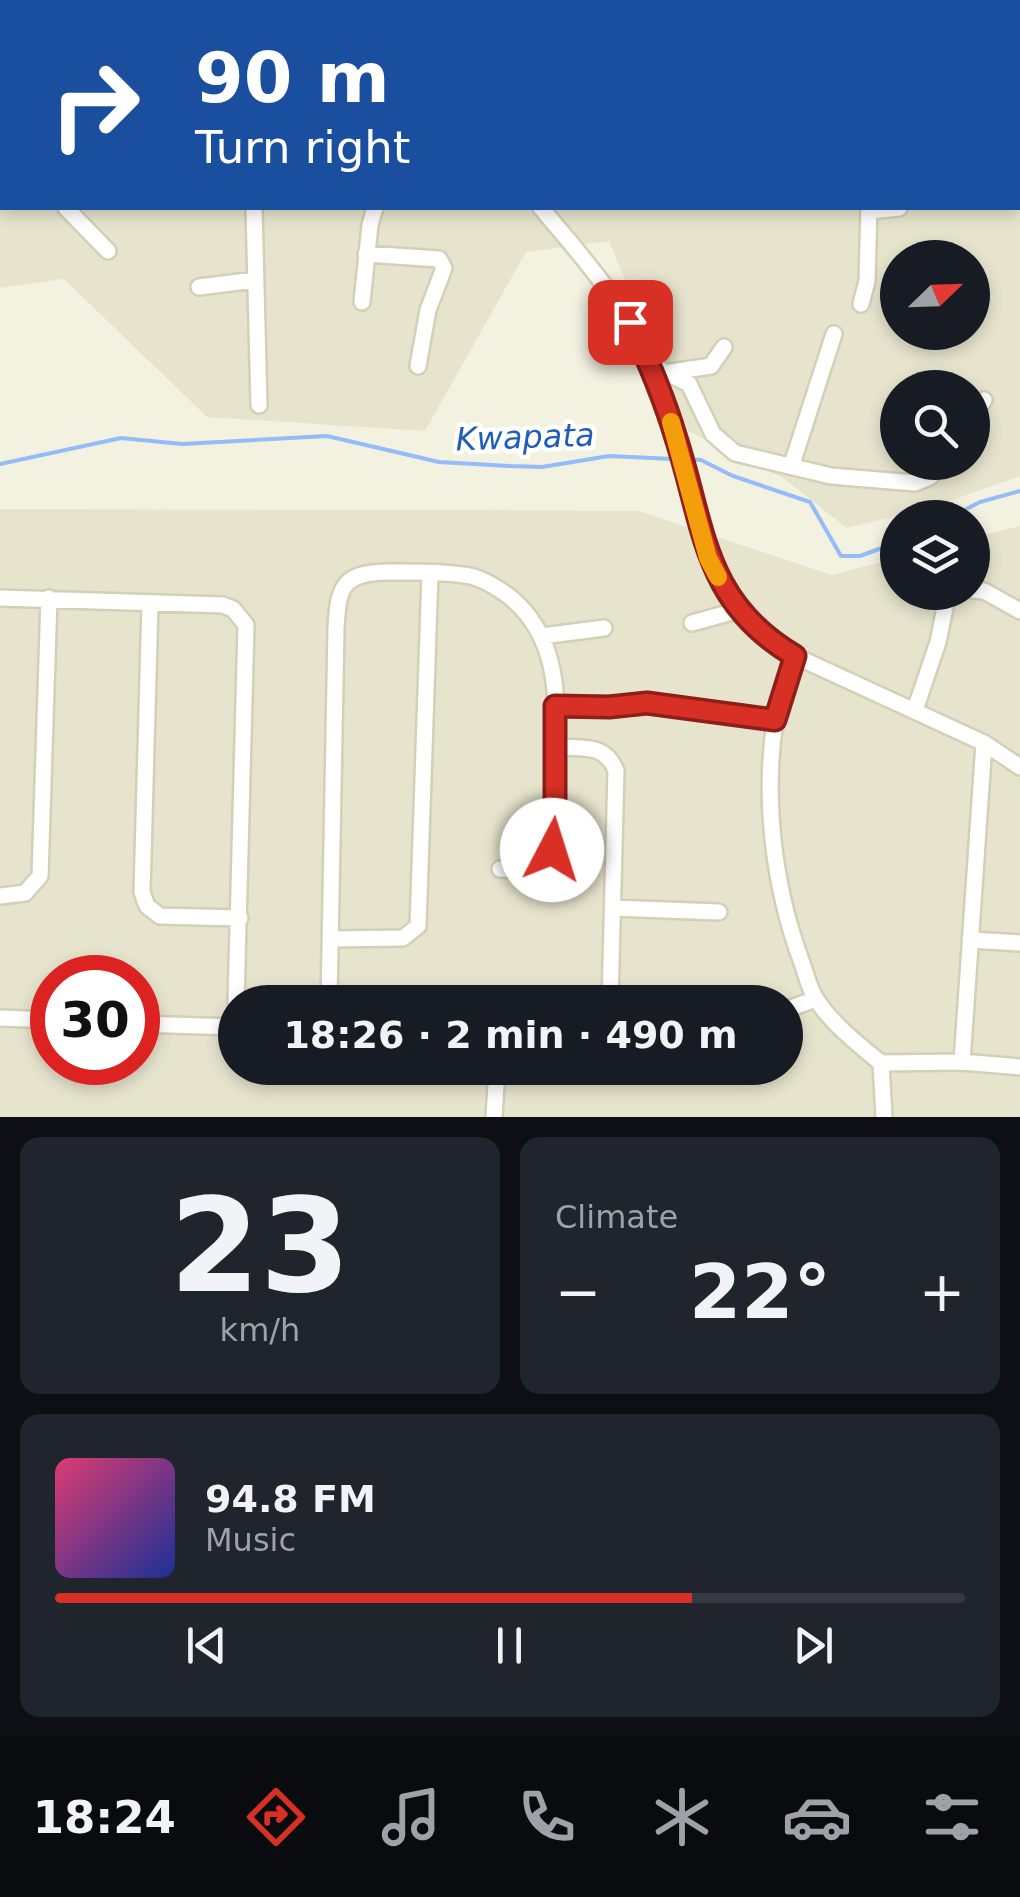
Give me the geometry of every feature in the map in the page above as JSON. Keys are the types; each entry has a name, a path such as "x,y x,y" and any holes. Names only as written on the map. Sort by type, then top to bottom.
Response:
{"street":[{"path":"68,210 108,251"},
{"path":"254,210 259,405"},
{"path":"362,302 366,254 376,210"},
{"path":"543,210 622,311 650,365 676,436 708,558 740,610 774,643 795,656 984,743 1020,766"},
{"path":"861,304 868,280 869,210"},
{"path":"366,254 442,262 444,268 428,310 418,366"},
{"path":"199,287 255,280"},
{"path":"792,464 834,334"},
{"path":"671,372 710,366 724,347"},
{"path":"650,365 671,372 692,388 713,434 735,453 832,476 915,484 924,480"},
{"path":"329,985 337,600 342,586 364,574 469,576 486,582 524,610 542,636 552,658 555,834 547,860 527,870 500,869"},
{"path":"332,939 402,938 418,926 430,574"},
{"path":"990,594 1020,612"},
{"path":"0,598 224,605 233,609 246,626 237,985"},
{"path":"0,896 25,893 40,876 49,598"},
{"path":"150,604 142,892 147,906 160,916 240,918"},
{"path":"692,622 740,610"},
{"path":"916,710 945,610"},
{"path":"542,636 604,628"},
{"path":"795,656 775,720 772,773 778,884 793,940 816,999 846,1033 881,1063 1020,1066"},
{"path":"555,706 647,703 775,720"},
{"path":"962,1062 984,743"},
{"path":"556,747 598,750 608,755 616,772 611,985"},
{"path":"613,908 719,912"},
{"path":"970,940 1020,943"},
{"path":"803,1004 816,999"},
{"path":"0,1018 30,1019"},
{"path":"160,1025 218,1027"},
{"path":"881,1063 884,1117"},
{"path":"494,1117 496,1085"}],"shaded area":[{"path":"0,210 1020,210 1020,476 952,500 880,500 880,520 847,528 783,478 688,431 609,241 526,252 425,431 207,417 64,279 0,288"},
{"path":"0,509 639,511 832,575 880,562 880,610 990,610 990,534 1020,526 1020,1117 0,1117"}],"waterway":[{"name":"Kwapata","path":"0,464 121,438 182,444 327,436 439,462 542,467 609,456 673,459"},
{"name":"Kwapata","path":"687,459 701,460 733,476 810,502 841,556 860,556 880,549"},
{"name":"Kwapata","path":"987,500 1020,491"}],"slow traffic":[{"path":"671,422 708,558 718,577"}],"route":[{"path":"552,850 555,706 647,703 775,720 795,656 754,626 708,558 676,436 630,322"}]}
